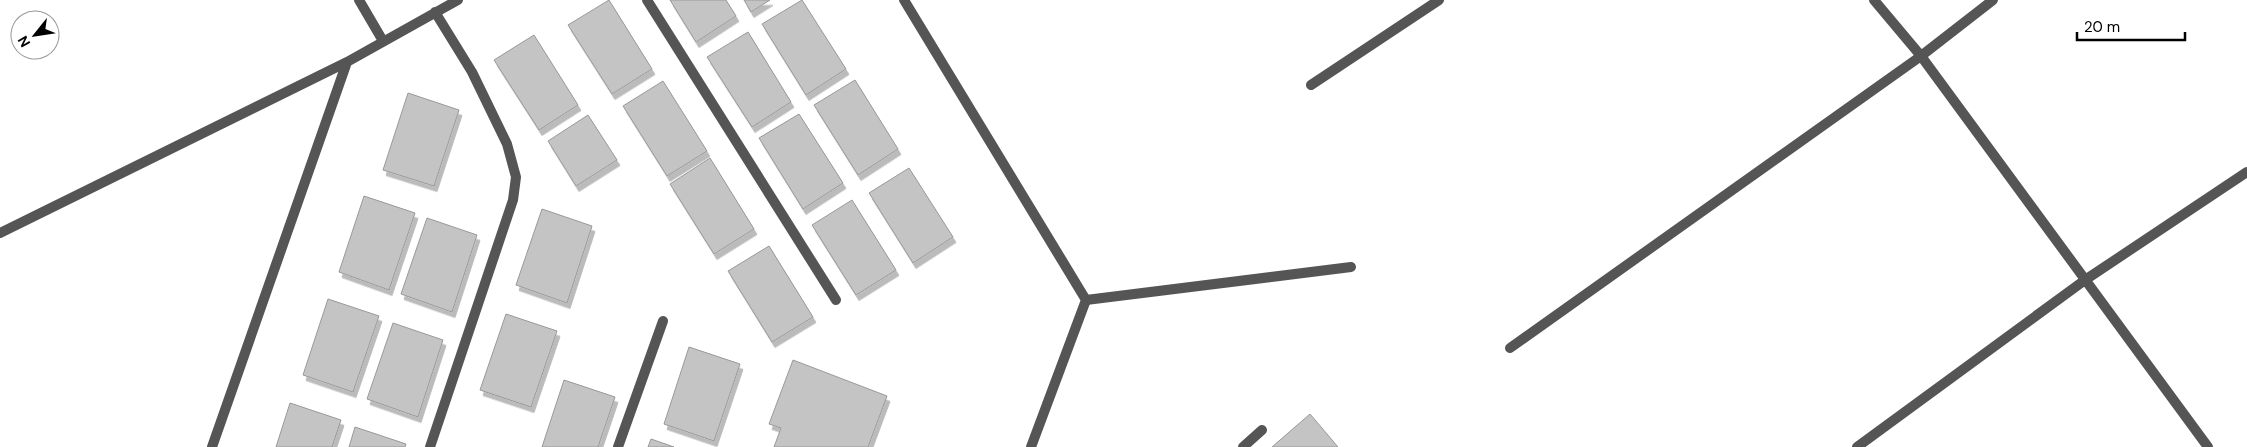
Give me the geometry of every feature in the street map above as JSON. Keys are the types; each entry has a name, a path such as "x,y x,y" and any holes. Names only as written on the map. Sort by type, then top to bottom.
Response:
{"street":[{"path":"359,0 383,41"},
{"path":"0,233 347,62 458,0"},
{"path":"647,0 836,300"},
{"path":"904,0 1086,300"},
{"path":"1311,85 1439,0"},
{"path":"1874,0 1921,56 2208,447"},
{"path":"1510,348 1921,56 1993,0"},
{"path":"430,447 513,200 516,177 507,144 472,72 435,12"},
{"path":"212,447 347,62"},
{"path":"1857,447 2084,280 2247,172"},
{"path":"1086,300 1351,267"},
{"path":"1031,447 1086,300"},
{"path":"618,447 663,321"},
{"path":"1243,447 1262,430"}],"building":[{"path":"609,0 652,69 612,94 568,25"},
{"path":"670,0 726,0 736,16 696,42"},
{"path":"744,0 770,0 751,12"},
{"path":"802,0 846,69 806,95 762,24"},
{"path":"748,32 791,102 752,127 707,57"},
{"path":"534,35 578,105 539,130 494,60"},
{"path":"855,80 898,149 858,175 814,105"},
{"path":"663,81 707,151 667,176 623,106"},
{"path":"408,93 459,110 434,186 383,170"},
{"path":"799,114 843,183 803,209 759,138"},
{"path":"588,115 617,160 576,186 548,141"},
{"path":"710,158 754,229 714,254 670,184"},
{"path":"909,168 953,237 913,263 869,193"},
{"path":"364,196 415,213 389,290 339,272"},
{"path":"852,200 896,270 856,295 812,225"},
{"path":"542,209 592,226 567,303 516,285"},
{"path":"427,218 477,235 452,312 401,294"},
{"path":"769,246 813,317 772,342 728,271"},
{"path":"328,299 379,316 353,392 303,375"},
{"path":"506,314 557,331 531,407 480,390"},
{"path":"393,323 443,340 418,417 367,399"},
{"path":"689,347 740,364 714,441 664,424"},
{"path":"793,360 887,396 868,447 774,447 781,428 769,424"},
{"path":"564,380 615,397 598,447 542,447"},
{"path":"290,403 341,420 332,447 276,447"},
{"path":"1310,414 1338,447 1272,447"},
{"path":"355,427 406,444 405,447 349,447"},
{"path":"651,439 674,447 648,447"}]}
